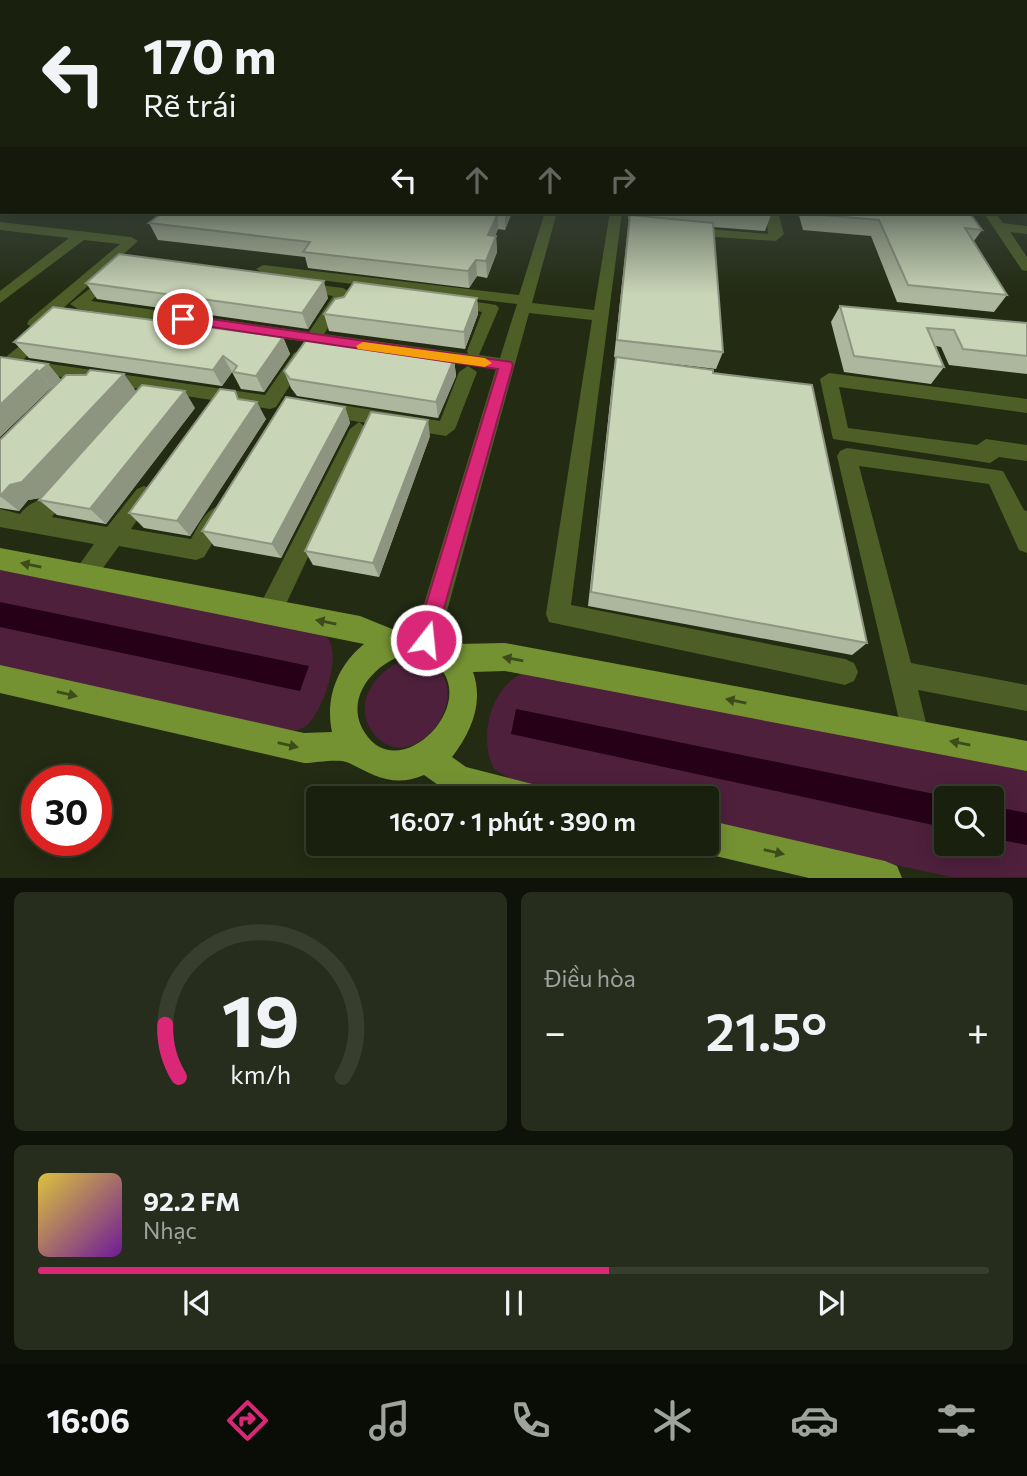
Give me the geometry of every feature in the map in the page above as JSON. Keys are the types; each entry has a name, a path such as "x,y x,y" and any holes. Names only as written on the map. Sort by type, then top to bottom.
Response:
{"main road":[{"path":"0,559 369,631 391,642"},
{"path":"406,638 426,640 452,658 463,684 462,712 449,738 426,758 406,765 386,765 367,758 349,735 344,715 348,685 365,659 391,642 406,638"},
{"path":"452,658 505,657 1027,756"},
{"path":"0,679 304,748 355,746"},
{"path":"426,758 459,780 484,786"},
{"path":"719,840 884,877"}],"street":[{"path":"426,640 550,214"},
{"path":"667,229 771,238 777,234 772,214"},
{"path":"990,214 1026,263"},
{"path":"1016,214 1027,229"},
{"path":"619,221 600,316 602,364 558,614 845,672"},
{"path":"0,226 131,241 0,354"},
{"path":"1000,227 1027,229"},
{"path":"0,298 80,236"},
{"path":"125,263 78,304 315,340"},
{"path":"263,269 524,303 600,316"},
{"path":"247,280 343,293 315,340 270,402 8,363 68,310 315,340 506,366"},
{"path":"475,351 491,308 353,291 326,332 475,351 506,366"},
{"path":"468,372 446,429 281,403 316,350 468,372 506,366"},
{"path":"0,371 63,379 60,390 75,382 140,392 136,402 149,392 214,402 211,413 224,403 284,412 276,424"},
{"path":"1027,406 829,379 840,434 990,455 986,447 1027,453"},
{"path":"270,611 359,429"},
{"path":"915,735 847,456 996,477 1022,519 1027,542"},
{"path":"0,518 24,524 73,473 34,523 196,551 232,493"},
{"path":"90,576 162,478"},
{"path":"901,674 1027,698"}],"shaded area":[{"path":"0,570 323,634 330,641 332,652 330,680 325,695 313,719 306,726 290,732 0,667"},
{"path":"0,602 309,666 300,691 0,627"},
{"path":"407,659 433,666 445,680 447,699 441,719 428,735 411,746 392,746 374,734 367,723 366,699 370,689 386,670"},
{"path":"524,673 1027,771 1027,877 951,877 719,827 719,786 532,786 516,781 494,769 487,743 490,715 503,689"},
{"path":"516,709 934,794 934,825 511,734"},
{"path":"1004,808 1027,813 1027,845 1004,840"}],"building":[{"path":"160,214 498,214 488,235 496,236 486,261 476,260 468,271 303,252 310,242 149,223"},
{"path":"810,214 970,214 982,230 965,228 1007,295 908,285 879,220"},
{"path":"630,215 713,223 723,352 617,340"},
{"path":"119,254 324,281 302,313 86,283"},
{"path":"354,282 477,298 464,332 324,314 335,299 344,297"},
{"path":"840,306 1027,323 1027,356 963,349 954,330 927,328 944,367 854,356"},
{"path":"53,307 283,337 256,376 233,372 237,366 223,356 213,370 14,342"},
{"path":"307,339 454,359 436,402 290,379 284,371"},
{"path":"0,357 48,364 39,372 37,370 0,405"},
{"path":"616,357 713,370 713,373 812,385 867,643 591,592"},
{"path":"90,370 124,374 22,482 10,485 0,496 0,440 66,375 86,375"},
{"path":"142,385 185,391 90,509 39,500"},
{"path":"220,389 235,391 238,399 257,402 177,521 129,513"},
{"path":"286,397 345,407 272,544 202,531"},
{"path":"371,412 428,420 373,563 305,551"}],"slow traffic":[{"path":"363,346 485,363"}],"route":[{"path":"183,319 323,338 322,341 506,365 426,640"}]}
